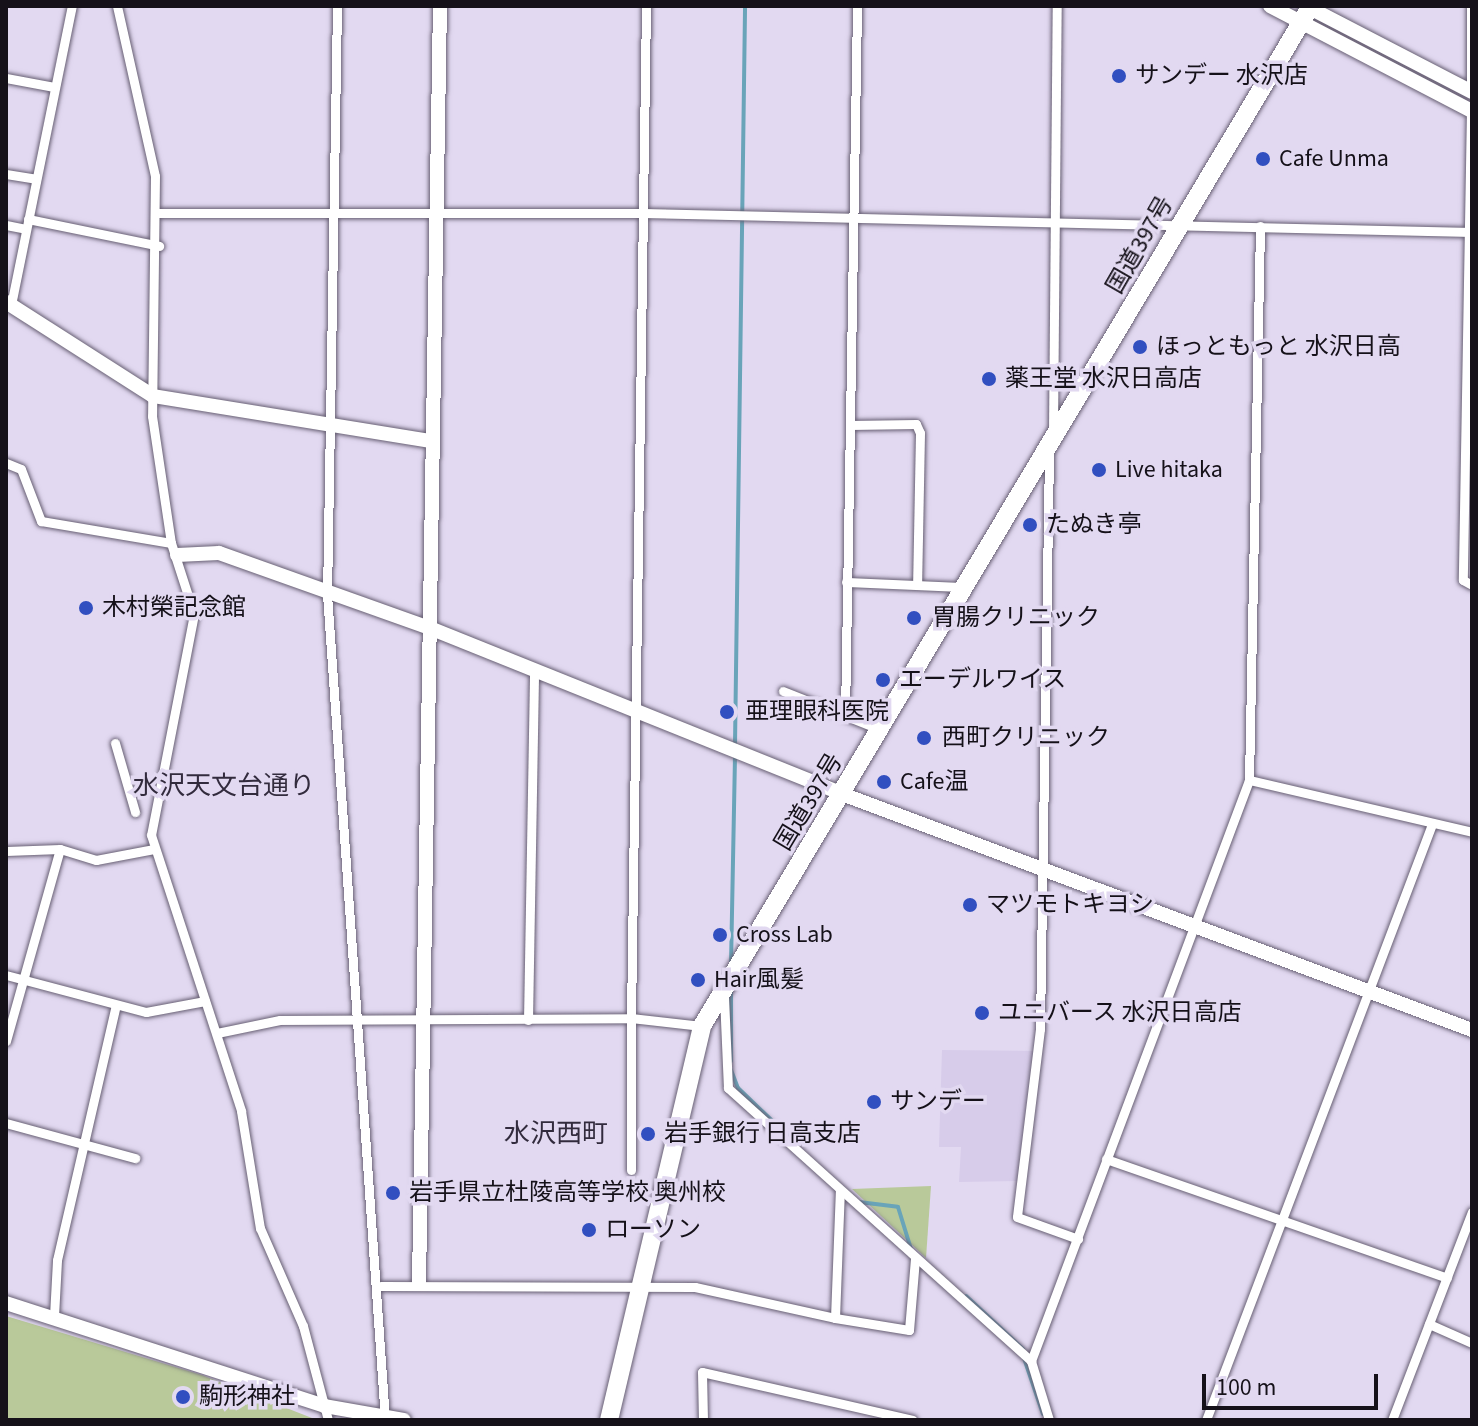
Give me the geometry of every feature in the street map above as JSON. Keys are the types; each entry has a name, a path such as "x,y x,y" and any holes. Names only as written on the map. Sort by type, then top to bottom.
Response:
{"highway":[{"name":"国道397号","path":"609,1420 636,1286 702,1026 967,588 1179,226 1301,26 1309,7"}],"street":[{"path":"72,6 8,304 153,396 333,428 430,441"},
{"path":"117,6 159,213 153,396 174,549 194,631 151,822 154,849 241,1111 260,1228 303,1326 326,1413"},
{"path":"337,6 333,428 327,594 381,1286 386,1418"},
{"path":"419,1283 427,1021 430,441 440,6"},
{"path":"631,1170 646,6"},
{"path":"845,716 857,6"},
{"path":"1057,6 1058,225 1051,446 1047,870 1040,1029 1017,1217 1078,1239"},
{"path":"1270,6 1301,26 1472,110 1463,580 1472,585"},
{"path":"1309,7 1472,92 1471,6"},
{"path":"6,78 54,87"},
{"path":"6,174 36,179"},
{"path":"159,213 333,216 643,213 1058,225 1260,226 1470,232"},
{"path":"6,225 27,224 159,246"},
{"path":"1031,1361 1249,780 1260,226"},
{"path":"850,425 916,424 920,433 917,585"},
{"path":"6,463 21,469 41,521 174,549 219,553 327,594 430,628 842,794 1472,1030"},
{"path":"846,582 967,588"},
{"path":"528,1020 534,670"},
{"path":"783,691 879,729"},
{"path":"115,743 135,812"},
{"path":"1249,780 1472,832"},
{"path":"1206,1420 1432,824"},
{"path":"6,851 60,849 96,860 154,849"},
{"path":"6,1041 60,849"},
{"path":"6,975 115,1008 146,1012 205,1001"},
{"path":"724,990 728,1088 1031,1361 1049,1420"},
{"path":"54,1316 57,1260 115,1008"},
{"path":"217,1033 280,1020 631,1018 702,1026"},
{"path":"6,1123 135,1158"},
{"path":"1106,1159 1283,1218 1447,1278"},
{"path":"835,1318 840,1190"},
{"path":"1392,1420 1472,1212"},
{"path":"381,1286 419,1283 695,1287 835,1318 909,1330 915,1258"},
{"path":"6,1303 54,1316 326,1413 404,1420"},
{"path":"1429,1324 1472,1343"},
{"path":"703,1420 702,1372 913,1420"}],"shaded area":[{"path":"942,1050 1033,1051 1017,1181 959,1182 961,1147 939,1147"}],"green space":[{"path":"931,1186 926,1258 852,1189"},
{"path":"6,1316 202,1375 317,1420 6,1420"}],"waterway":[{"path":"735,745 745,6"},
{"path":"731,965 735,754"},
{"path":"731,990 731,1061"},
{"path":"731,1070 738,1088 787,1135"},
{"path":"859,1202 898,1207 911,1249"},
{"path":"966,1296 1023,1349"},
{"path":"1024,1358 1043,1414"}],"place":[{"name":"サンデー 水沢店","path":"1119,76"},
{"name":"Cafe Unma","path":"1263,159"},
{"name":"ほっともっと 水沢日高","path":"1140,347"},
{"name":"薬王堂 水沢日高店","path":"989,379"},
{"name":"Live hitaka","path":"1099,470"},
{"name":"たぬき亭","path":"1030,525"},
{"name":"木村榮記念館","path":"86,608"},
{"name":"胃腸クリニック","path":"914,618"},
{"name":"エーデルワイス","path":"883,680"},
{"name":"亜理眼科医院","path":"727,712"},
{"name":"西町クリニック","path":"924,738"},
{"name":"Cafe温","path":"884,782"},
{"name":"マツモトキヨシ","path":"970,905"},
{"name":"Cross Lab","path":"720,935"},
{"name":"Hair風髪","path":"698,980"},
{"name":"ユニバース 水沢日高店","path":"982,1013"},
{"name":"サンデー","path":"874,1102"},
{"name":"岩手銀行 日高支店","path":"648,1134"},
{"name":"岩手県立杜陵高等学校 奥州校","path":"393,1193"},
{"name":"ローソン","path":"589,1230"},
{"name":"駒形神社","path":"183,1397"}],"district":[{"name":"水沢天文台通り","path":"224,786"},
{"name":"水沢西町","path":"556,1134"}]}
